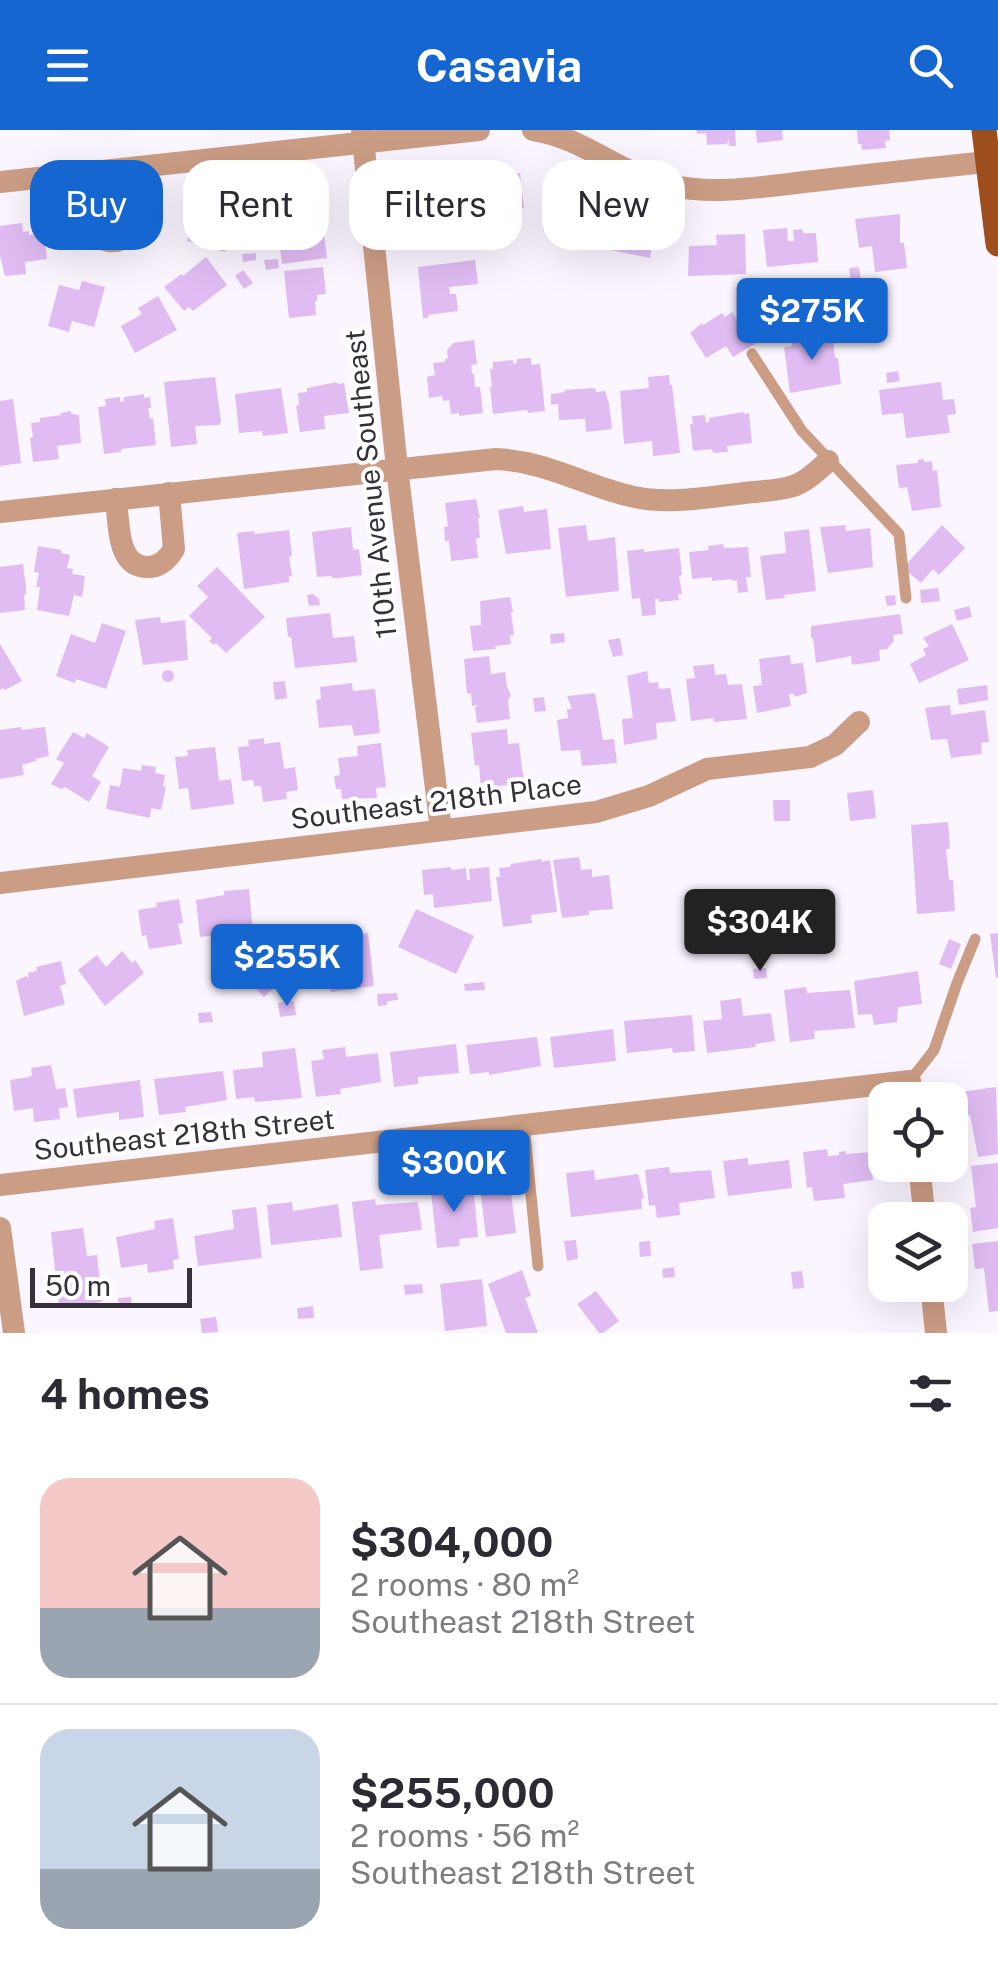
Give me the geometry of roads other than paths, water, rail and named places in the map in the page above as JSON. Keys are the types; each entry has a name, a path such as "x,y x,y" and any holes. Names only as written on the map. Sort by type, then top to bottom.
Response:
{"main road":[{"path":"984,130 993,161 998,244"}],"street":[{"path":"163,164 363,136 478,130"},
{"path":"532,130 588,148 664,184 722,191 993,161"},
{"name":"110th Avenue Southeast","path":"363,136 397,468 441,830"},
{"path":"0,182 30,179"},
{"path":"0,512 496,459 542,465 650,501 680,501 791,486 810,477 828,461"},
{"path":"116,499 124,553 134,564 147,567 160,564 174,549 169,493"},
{"name":"Southeast 218th Place","path":"0,882 596,812 648,796 708,769 810,757 835,745 859,722"},
{"name":"Southeast 218th Street","path":"0,1185 524,1125 868,1095"},
{"path":"0,1228 14,1333"},
{"path":"933,1302 936,1333"}],"lane":[{"path":"752,354 802,431 899,534 906,598"},
{"path":"917,1082 934,1050 975,939"},
{"path":"524,1125 538,1266"}]}
